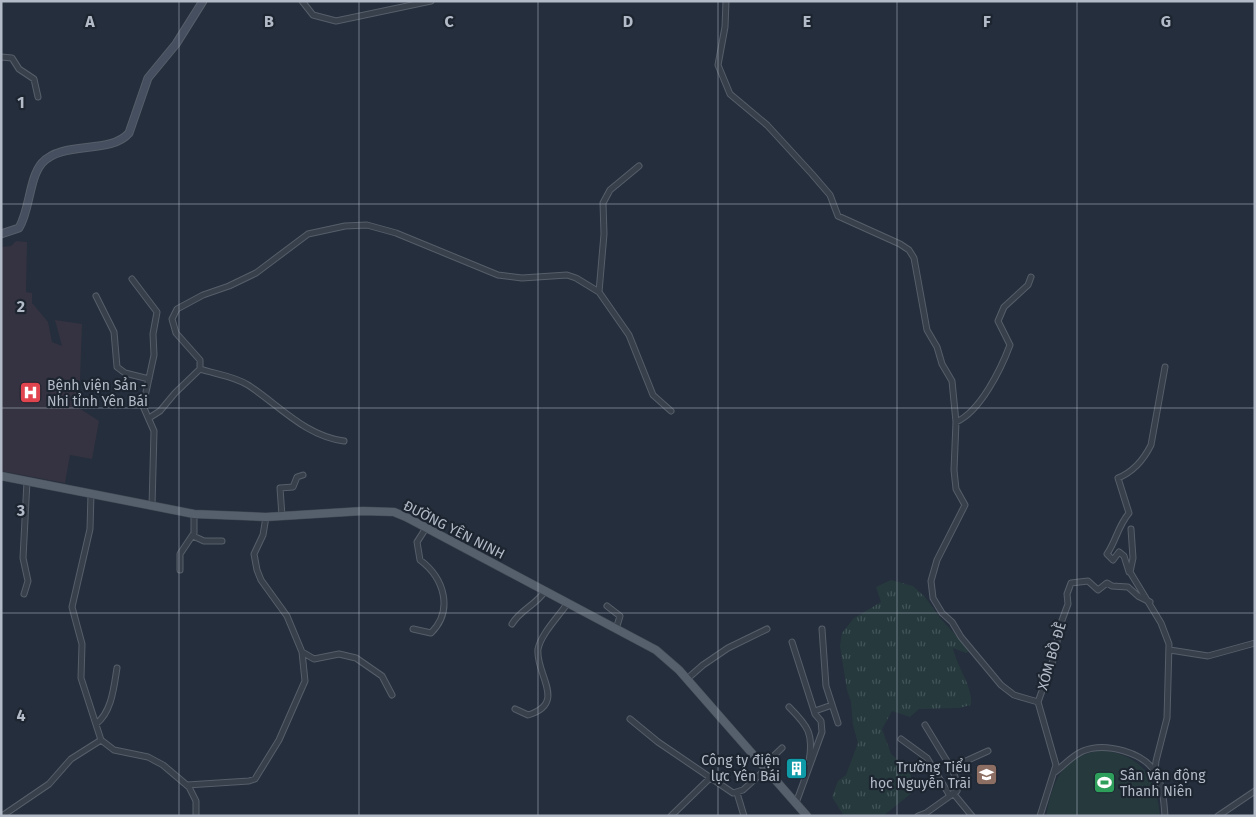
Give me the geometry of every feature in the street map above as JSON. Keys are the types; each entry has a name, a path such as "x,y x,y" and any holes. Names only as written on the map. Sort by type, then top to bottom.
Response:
{"main road":[{"name":"ĐƯỜNG YÊN NINH","path":"1,476 194,514 266,517 385,512 406,517 656,650 688,679 807,816"}],"street":[{"path":"1,234 19,228 24,219 38,171 47,159 60,153 113,142 129,134 148,78 176,44 203,1"},
{"path":"302,1 313,15 336,21 431,1"},
{"path":"726,1 725,27 718,65 730,94 766,124 812,174 830,195 838,216 900,244 912,254 927,330 938,347 942,364 952,381 956,422 954,470 956,489 965,505 937,560 931,581 933,598 961,637 1006,690 1038,702"},
{"path":"1,57 12,58 20,69 34,79 38,97"},
{"path":"599,292 604,234 603,204 610,190 638,166"},
{"path":"149,418 160,411 175,392 200,369 200,360 176,333 172,316 176,309 256,273 308,234 338,227 373,226 422,243 498,275 522,278 567,275 576,278 599,292 629,334 653,395 671,411"},
{"path":"956,422 967,417 1002,366 1010,345 998,322 1004,307 1028,285 1031,277"},
{"path":"132,279 156,312 153,334 155,349 143,406 149,418 154,436 152,506"},
{"path":"96,296 114,332 117,367 125,373 149,379"},
{"path":"1165,367 1150,445 1146,454 1128,474 1118,478 1129,513 1120,523 1114,543 1107,554 1112,560 1119,552 1124,556 1133,581 1150,602 1161,623 1170,650 1167,718 1155,772 1164,799 1165,816"},
{"path":"200,369 239,380 304,426 327,438 344,441"},
{"path":"282,516 280,488 293,487 297,477 303,475"},
{"path":"24,594 28,581 23,558 27,481"},
{"path":"91,494 90,529 72,607 82,644 81,678 101,740 114,750 156,760 187,785 196,801 196,816"},
{"path":"180,570 180,554 193,536 194,514"},
{"path":"187,785 256,779 280,740 305,681 302,652 286,616 261,580 257,570 254,554 264,531 266,517"},
{"path":"413,630 431,633 444,612 444,594 438,578 431,568 420,560 417,542 426,528"},
{"path":"1130,572 1133,558 1131,529"},
{"path":"193,536 202,540 222,541"},
{"name":"XÓM BỒ ĐỀ","path":"1040,816 1055,772 1055,758 1038,702 1053,660 1061,622 1068,604 1067,594 1071,583 1088,581 1098,590 1107,583 1112,586 1128,587 1138,596 1150,602"},
{"path":"512,624 517,615 536,604 545,591"},
{"path":"515,709 528,715 540,709 546,702 548,691 538,660 539,646 567,604"},
{"path":"607,606 620,616 616,629"},
{"path":"822,628 826,686 838,722"},
{"path":"688,679 703,664 728,648 766,629"},
{"path":"792,642 815,712 821,721 822,732 796,803"},
{"path":"1170,650 1208,656 1255,643"},
{"path":"302,652 311,658 339,654 356,658 382,676 392,695"},
{"path":"96,724 107,710 117,668"},
{"path":"815,712 832,705"},
{"path":"789,707 806,723 808,730 811,749 807,774"},
{"path":"630,719 658,742 710,778 731,792 737,793"},
{"path":"918,816 926,813 952,795 958,786 953,771 925,725"},
{"path":"901,739 927,758 952,795 972,816"},
{"path":"2,816 49,784 72,759 101,740"},
{"path":"1055,772 1083,751 1098,747 1128,752 1155,772"},
{"path":"737,793 782,748"},
{"path":"953,771 956,765 988,751"},
{"path":"671,816 710,778"},
{"path":"1218,816 1255,792"},
{"path":"737,793 744,816"}],"shaded area":[{"path":"16,241 27,242 26,292 32,293 32,303 48,322 52,342 62,346 55,320 82,324 79,408 99,421 92,459 70,455 65,483 1,471 1,247 11,246"}],"green space":[{"path":"891,580 913,586 925,597 940,618 970,651 966,653 953,648 970,691 971,705 959,708 919,709 910,717 892,711 882,729 891,754 910,771 914,791 883,816 844,816 832,797 838,781 846,775 858,743 853,725 851,702 847,690 840,646 842,633 854,618 881,602 876,587"},
{"name":"Sân vận động Thanh Niên","path":"1102,750 1128,757 1145,771 1155,790 1160,816 1046,816 1052,791 1062,772 1077,758"}],"place":[{"name":"Bệnh viện Sản - Nhi tỉnh Yên Bái","path":"31,393"},
{"name":"Công ty điện lực Yên Bái","path":"796,768"},
{"name":"Trường Tiểu học Nguyễn Trãi","path":"987,775"},
{"name":"Sân vận động Thanh Niên","path":"1104,783"}]}
